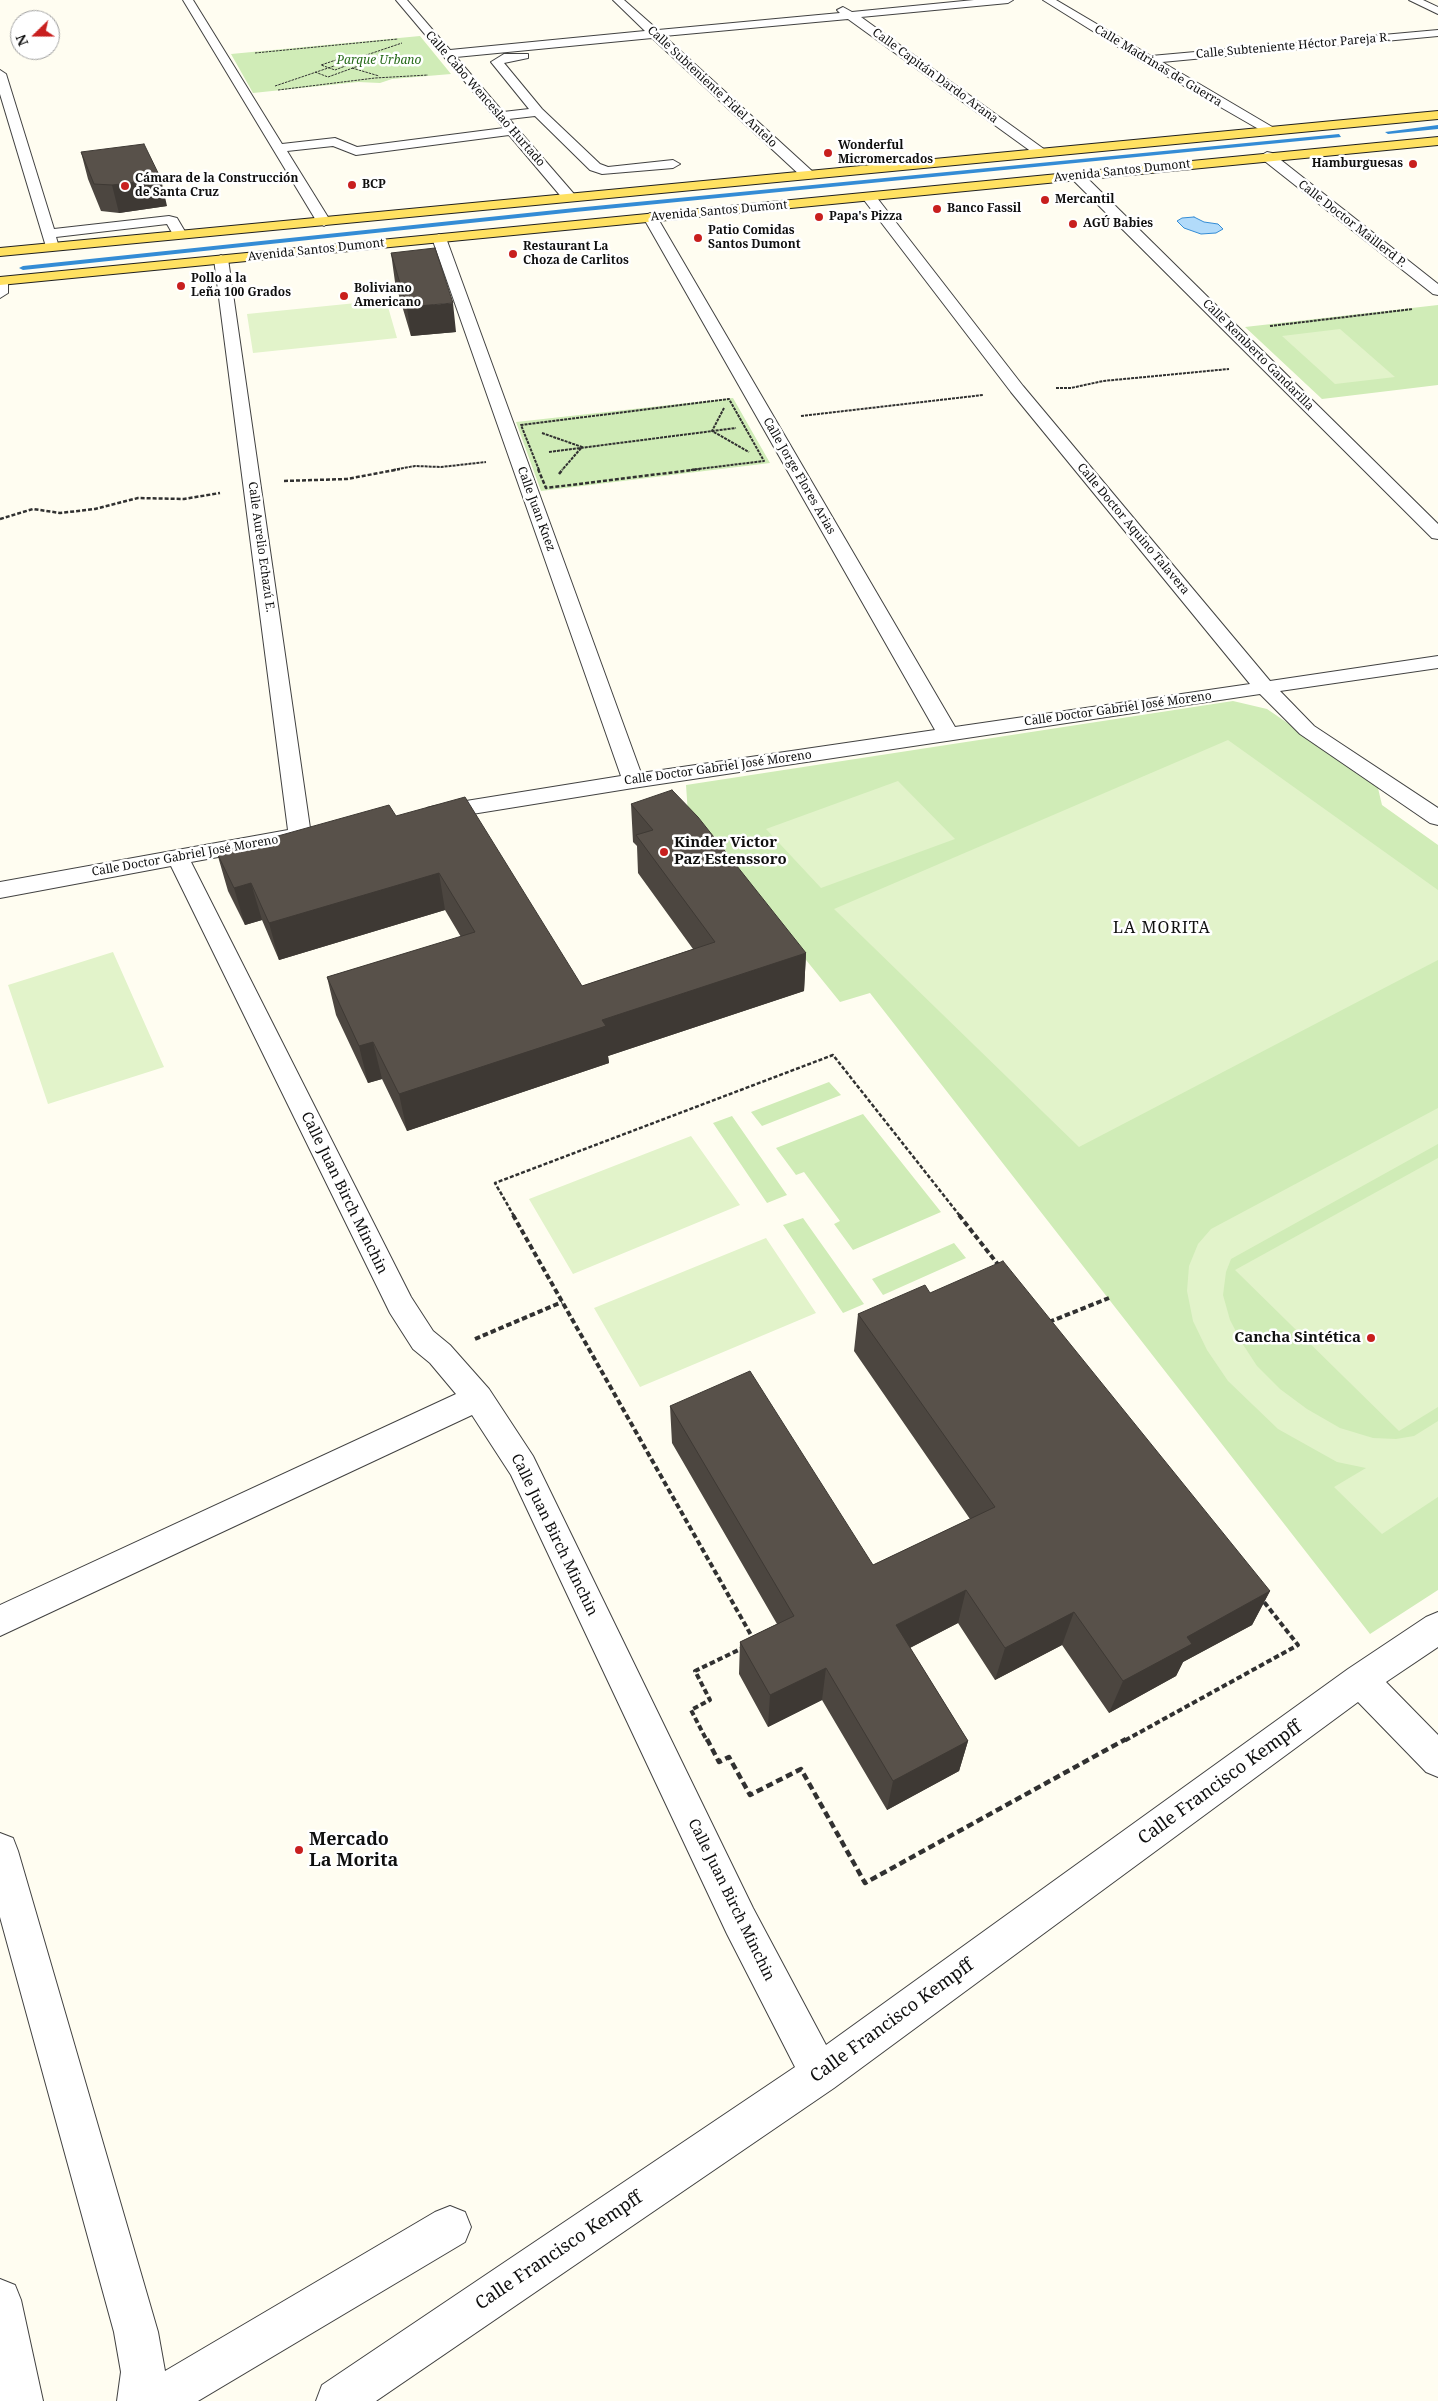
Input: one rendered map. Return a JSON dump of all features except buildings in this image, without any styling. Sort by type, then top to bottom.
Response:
[{"type":"main road","name":"Avenida Santos Dumont","points":[[3,252],[50,240],[180,235],[1434,116]]},
{"type":"main road","points":[[1397,144],[1377,136],[1374,130],[1377,127],[1434,116]]},
{"type":"main road","points":[[1307,152],[1360,140],[1362,136],[1358,132],[1338,125]]},
{"type":"main road","name":"Avenida Santos Dumont","points":[[0,285],[222,259],[869,197],[1307,152],[1438,141]]},
{"type":"street","points":[[188,0],[221,57],[324,222]]},
{"type":"street","name":"Calle Cabo Wenceslao Hurtado","points":[[401,0],[569,197]]},
{"type":"street","name":"Calle Subteniente Fidel Antelo","points":[[618,0],[807,174]]},
{"type":"street","points":[[446,54],[1008,0]]},
{"type":"street","points":[[1049,1],[1073,0]]},
{"type":"street","points":[[1414,0],[1438,11]]},
{"type":"street","name":"Calle Madrinas de Guerra","points":[[1049,1],[1269,131]]},
{"type":"street","name":"Calle Capitán Dardo Arana","points":[[836,5],[1041,152]]},
{"type":"street","name":"Calle Subteniente Héctor Pareja R.","points":[[1148,60],[1438,33]]},
{"type":"street","points":[[531,55],[504,58],[497,62],[538,112],[601,170],[673,164]]},
{"type":"street","points":[[0,74],[50,240]]},
{"type":"street","points":[[500,116],[538,112]]},
{"type":"street","points":[[267,131],[286,129]]},
{"type":"street","points":[[278,148],[335,142],[356,151],[512,131]]},
{"type":"street","name":"Calle Doctor Maillerd P.","points":[[1267,156],[1438,291]]},
{"type":"street","name":"Calle Remberto Gandarilla","points":[[1077,176],[1438,534]]},
{"type":"street","name":"Calle Doctor Aquino Talavera","points":[[869,197],[1017,389],[1264,687],[1308,730],[1438,818]]},
{"type":"street","name":"Calle Jorge Flores Arias","points":[[650,217],[948,734]]},
{"type":"street","name":"Calle Juan Knez","points":[[439,238],[525,455],[633,781]]},
{"type":"street","name":"Calle Aurelio Echazú E.","points":[[222,259],[252,482],[309,834]]},
{"type":"street","name":"Calle Doctor Gabriel José Moreno","points":[[417,816],[633,781],[1438,662]]},
{"type":"street","name":"Calle Doctor Gabriel José Moreno","points":[[0,890],[177,856],[309,834]]},
{"type":"street","name":"Calle Juan Birch Minchin","points":[[177,856],[400,1305],[423,1340],[440,1354],[478,1398],[522,1466],[740,1921],[820,2074]]},
{"type":"street","points":[[0,1621],[478,1398]]},
{"type":"street","name":"Calle Francisco Kempff","points":[[338,2401],[820,2074],[1360,1680],[1438,1628]]},
{"type":"street","points":[[1360,1680],[1438,1760]]},
{"type":"street","points":[[0,1851],[136,2332],[143,2372],[139,2401]]},
{"type":"street","points":[[156,2401],[450,2227]]},
{"type":"street","points":[[0,2300],[21,2401]]},
{"type":"path","points":[[221,57],[431,36]]},
{"type":"path","points":[[258,92],[416,38]]},
{"type":"path","points":[[315,72],[328,77],[375,60],[362,56]]},
{"type":"path","points":[[339,59],[348,61],[353,63],[335,70],[321,65],[339,59]]},
{"type":"path","points":[[344,66],[385,78]]},
{"type":"path","points":[[244,94],[461,71]]},
{"type":"path","points":[[1268,326],[1419,308]]},
{"type":"path","points":[[0,519],[33,509],[60,513],[95,509],[138,498],[184,499],[224,492],[252,482],[267,484],[314,478],[346,479],[415,466],[440,467],[745,427],[816,413],[967,397],[1017,389],[1072,388],[1103,381],[1172,376],[1265,363]]},
{"type":"path","points":[[521,425],[729,399]]},
{"type":"path","points":[[729,399],[764,460]]},
{"type":"path","points":[[712,431],[729,399]]},
{"type":"path","points":[[521,425],[525,455],[546,488]]},
{"type":"path","points":[[521,425],[529,428]]},
{"type":"path","points":[[538,431],[582,447]]},
{"type":"path","points":[[712,431],[749,452]]},
{"type":"path","points":[[558,475],[582,447]]},
{"type":"path","points":[[757,456],[764,460]]},
{"type":"path","points":[[546,488],[764,460]]},
{"type":"path","points":[[546,488],[552,482]]},
{"type":"path","points":[[834,1055],[1045,1324],[1298,1645],[865,1883],[801,1769],[750,1795],[729,1757],[719,1762],[691,1710],[710,1700],[695,1671],[755,1642],[495,1183],[834,1055]]},
{"type":"path","points":[[1045,1324],[1109,1298]]},
{"type":"path","points":[[440,1354],[562,1302]]},
{"type":"green space","name":"Parque Urbano","points":[[420,36],[451,74],[392,79],[380,83],[358,82],[253,93],[231,54]]},
{"type":"green space","points":[[386,300],[397,338],[253,353],[247,314]]},
{"type":"green space","points":[[1438,305],[1438,385],[1322,399],[1245,327]]},
{"type":"green space","points":[[1340,329],[1395,377],[1335,384],[1282,336]]},
{"type":"green space","points":[[733,398],[770,463],[541,491],[516,422]]},
{"type":"green space","points":[[1233,701],[1267,709],[1377,784],[1382,805],[1438,845],[1438,1590],[1370,1634],[870,993],[840,1002],[688,814],[686,785]]},
{"type":"green space","points":[[1228,740],[1438,890],[1438,960],[1079,1147],[834,909]]},
{"type":"green space","points":[[898,781],[955,839],[821,888],[766,829]]},
{"type":"green space","points":[[113,952],[164,1067],[48,1104],[8,985]]},
{"type":"green space","points":[[829,1082],[841,1095],[762,1126],[751,1112]]},
{"type":"green space","points":[[1438,1108],[1438,1144],[1231,1259],[1226,1272],[1223,1295],[1230,1320],[1242,1343],[1257,1366],[1280,1389],[1307,1409],[1340,1428],[1373,1438],[1396,1439],[1414,1436],[1438,1421],[1438,1497],[1382,1534],[1334,1487],[1366,1468],[1337,1462],[1278,1429],[1228,1381],[1207,1350],[1193,1321],[1187,1291],[1189,1266],[1198,1244],[1211,1229]]},
{"type":"green space","points":[[863,1114],[941,1212],[853,1250],[834,1224],[840,1221],[804,1172],[796,1175],[776,1148]]},
{"type":"green space","points":[[732,1116],[787,1195],[767,1203],[713,1123]]},
{"type":"green space","points":[[691,1136],[740,1205],[573,1274],[529,1199]]},
{"type":"green space","name":"Cancha Sintética","points":[[1438,1158],[1438,1407],[1399,1431],[1235,1270]]},
{"type":"green space","points":[[803,1218],[864,1304],[843,1313],[783,1225]]},
{"type":"green space","points":[[766,1238],[816,1313],[640,1387],[594,1308]]},
{"type":"green space","points":[[954,1243],[966,1258],[883,1295],[872,1279]]},
{"type":"water","points":[[1194,217],[1204,222],[1218,224],[1223,229],[1216,233],[1201,234],[1184,228],[1177,221],[1182,218]]},
{"type":"waterway","points":[[1388,132],[1438,127]]},
{"type":"waterway","points":[[23,268],[575,210],[1339,136]]},
{"type":"place","name":"Wonderful Micromercados","points":[[828,153]]},
{"type":"place","name":"Hamburguesas","points":[[1413,164]]},
{"type":"place","name":"BCP","points":[[352,185]]},
{"type":"place","name":"Cámara de la Construcción de Santa Cruz","points":[[125,186]]},
{"type":"place","name":"Mercantil","points":[[1045,200]]},
{"type":"place","name":"Banco Fassil","points":[[937,209]]},
{"type":"place","name":"Papa's Pizza","points":[[819,217]]},
{"type":"place","name":"AGÚ Babies","points":[[1073,224]]},
{"type":"place","name":"Patio Comidas Santos Dumont","points":[[698,238]]},
{"type":"place","name":"Restaurant La Choza de Carlitos","points":[[513,254]]},
{"type":"place","name":"Pollo a la Leña 100 Grados","points":[[181,286]]},
{"type":"place","name":"Boliviano Americano","points":[[344,296]]},
{"type":"place","name":"Kinder Victor Paz Estenssoro","points":[[664,852]]},
{"type":"place","name":"Cancha Sintética","points":[[1371,1338]]},
{"type":"place","name":"Mercado La Morita","points":[[299,1850]]},
{"type":"district","name":"LA MORITA","points":[[1162,928]]}]
